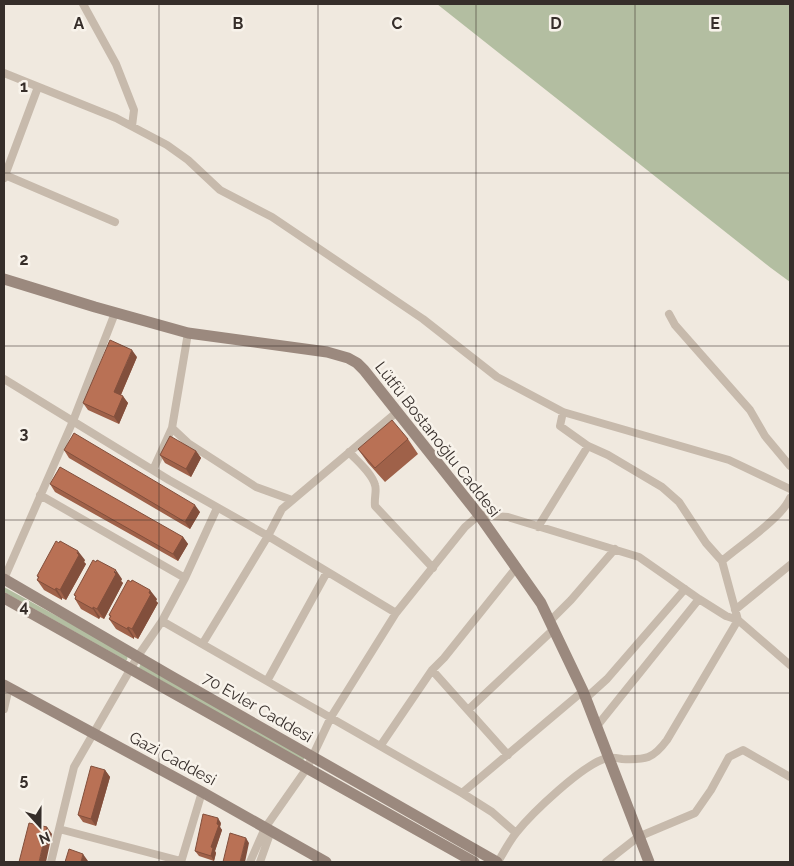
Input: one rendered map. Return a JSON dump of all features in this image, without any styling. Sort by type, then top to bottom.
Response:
[{"type":"street","points":[[83,4],[106,44],[123,82],[134,110],[132,126]]},
{"type":"street","points":[[4,73],[132,126],[167,145],[188,160],[220,190],[272,217],[392,298],[423,319],[497,377],[563,412],[729,460],[790,489]]},
{"type":"street","points":[[38,87],[4,176],[115,222]]},
{"type":"street","name":"Lütfü Bostanoğlu Caddesi","points":[[4,279],[188,333],[317,350],[348,358],[364,370],[479,515],[536,596],[584,694],[607,758],[649,862]]},
{"type":"street","points":[[4,579],[72,421],[115,313]]},
{"type":"street","points":[[669,314],[675,325],[750,410],[765,436],[790,466]]},
{"type":"street","points":[[153,470],[172,428],[188,333]]},
{"type":"street","points":[[4,379],[153,470],[396,613]]},
{"type":"street","points":[[202,643],[282,510],[397,412]]},
{"type":"street","points":[[499,862],[516,833],[568,782],[588,766],[607,758],[643,760],[660,750],[738,620],[722,561],[706,543],[679,502],[662,487],[588,446],[560,426],[563,412]]},
{"type":"street","points":[[172,428],[188,443],[256,486],[292,500]]},
{"type":"street","points":[[538,527],[588,446]]},
{"type":"street","points":[[349,452],[372,477],[375,485],[375,506],[433,568]]},
{"type":"street","points":[[40,495],[185,578]]},
{"type":"street","points":[[722,561],[774,519],[789,502],[790,498]]},
{"type":"street","points":[[51,862],[74,767],[138,656],[162,621],[185,578],[217,508]]},
{"type":"street","points":[[250,862],[307,768],[331,717],[396,613],[465,527],[479,515],[508,517],[639,557],[699,599],[726,616],[738,620],[790,665]]},
{"type":"street","points":[[468,710],[552,626],[571,600],[616,549]]},
{"type":"street","points":[[735,610],[790,565]]},
{"type":"street","points":[[381,745],[432,670],[444,658],[516,568]]},
{"type":"street","points":[[267,681],[327,572]]},
{"type":"street","name":"70 Evler Caddesi","points":[[4,579],[312,757],[499,862]]},
{"type":"street","points":[[462,793],[584,694],[607,679],[685,589]]},
{"type":"street","name":"70 Evler Caddesi","points":[[4,598],[474,862]]},
{"type":"street","points":[[597,726],[699,599]]},
{"type":"street","points":[[162,621],[462,793],[492,812],[516,833]]},
{"type":"street","points":[[432,670],[508,755]]},
{"type":"street","points":[[4,709],[6,686]]},
{"type":"street","name":"Gazi Caddesi","points":[[6,686],[202,792],[326,862]]},
{"type":"street","points":[[606,862],[638,837],[695,813],[712,790],[729,757],[743,750],[790,777]]},
{"type":"street","points":[[59,829],[181,862],[202,792]]},
{"type":"street","points":[[260,862],[268,830]]},
{"type":"green space","points":[[437,4],[790,4],[790,282],[771,268]]},
{"type":"green space","points":[[4,587],[128,655],[127,660],[4,592]]},
{"type":"green space","points":[[141,663],[305,756],[303,761],[139,668]]},
{"type":"building","points":[[110,340],[132,350],[114,392],[123,396],[114,417],[83,403]]},
{"type":"building","points":[[392,420],[408,439],[375,468],[358,449]]},
{"type":"building","points":[[74,433],[195,505],[185,522],[64,450]]},
{"type":"building","points":[[170,436],[196,451],[186,469],[160,455]]},
{"type":"building","points":[[60,467],[183,537],[173,554],[50,484]]},
{"type":"building","points":[[56,541],[59,543],[60,541],[78,551],[79,555],[60,590],[56,588],[55,590],[37,580],[39,577],[37,576]]},
{"type":"building","points":[[93,560],[96,562],[97,560],[116,570],[114,572],[116,574],[97,609],[93,607],[93,609],[75,599],[76,596],[74,595]]},
{"type":"building","points":[[128,580],[131,582],[132,580],[150,590],[149,593],[151,594],[132,629],[128,627],[127,629],[109,619],[111,616],[109,615]]},
{"type":"building","points":[[91,766],[105,770],[91,819],[78,815]]},
{"type":"building","points":[[203,814],[218,818],[217,824],[219,825],[211,847],[213,848],[211,856],[195,851]]},
{"type":"building","points":[[29,823],[47,827],[39,862],[19,862]]},
{"type":"building","points":[[230,833],[246,838],[240,862],[223,862]]},
{"type":"building","points":[[69,849],[83,854],[81,862],[65,862]]}]
